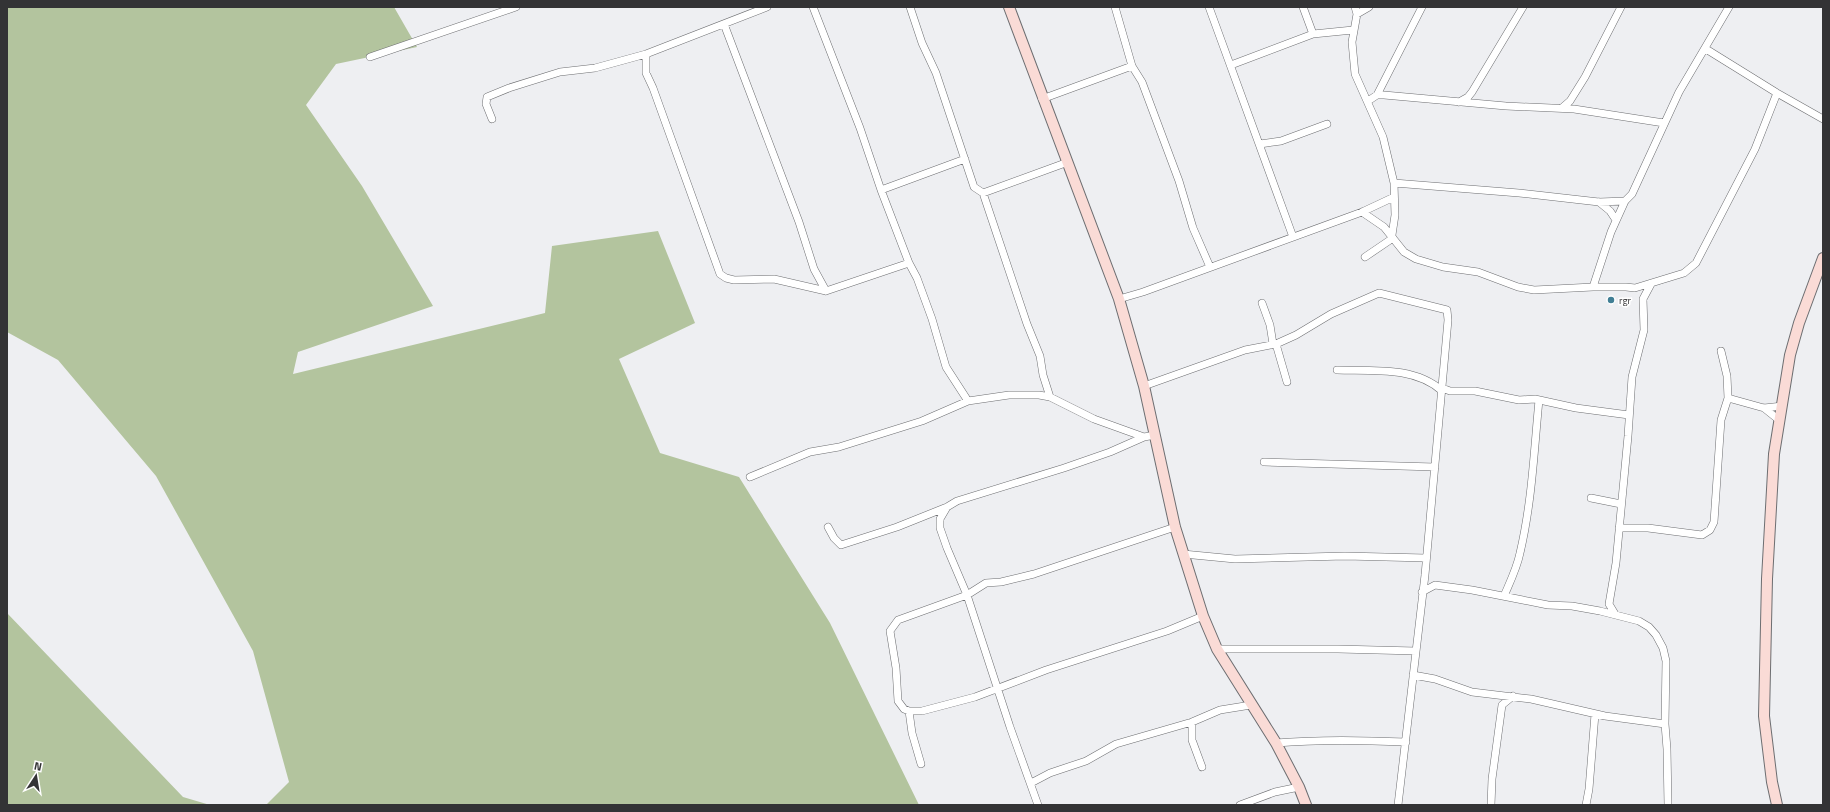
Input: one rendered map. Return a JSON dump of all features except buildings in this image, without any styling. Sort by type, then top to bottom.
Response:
[{"type":"street","points":[[370,57],[516,7]]},
{"type":"street","points":[[492,119],[486,104],[487,97],[509,88],[560,72],[595,68],[646,54],[767,7]]},
{"type":"street","points":[[813,7],[860,128],[881,190],[909,263],[917,278],[932,319],[946,367],[968,401]]},
{"type":"street","points":[[910,7],[922,43],[936,73],[974,187],[983,193],[1027,324],[1040,356],[1042,375],[1050,397]]},
{"type":"street","points":[[1009,7],[1042,99],[1068,162],[1119,299],[1144,386],[1175,527],[1202,616],[1217,649],[1276,743],[1299,787],[1306,805]]},
{"type":"street","points":[[1115,7],[1132,66],[1142,82],[1179,182],[1193,228],[1210,267]]},
{"type":"street","points":[[1209,7],[1293,238]]},
{"type":"street","points":[[1303,7],[1313,34]]},
{"type":"street","points":[[1365,258],[1392,237],[1394,215],[1394,183],[1383,137],[1368,101],[1360,87],[1356,74],[1352,42],[1356,11],[1369,7]]},
{"type":"street","points":[[1368,101],[1377,95],[1422,7]]},
{"type":"street","points":[[1459,102],[1468,97],[1472,92],[1523,7]]},
{"type":"street","points":[[1562,108],[1570,101],[1585,77],[1621,7]]},
{"type":"street","points":[[1593,287],[1603,252],[1625,201],[1632,194],[1664,122],[1692,68],[1706,49],[1729,7]]},
{"type":"street","points":[[724,24],[799,222],[814,269],[826,291]]},
{"type":"street","points":[[1231,65],[1313,34],[1353,30]]},
{"type":"street","points":[[1706,49],[1777,93],[1823,119]]},
{"type":"street","points":[[646,54],[646,73],[653,88],[720,274],[726,278],[734,280],[774,279],[826,291],[909,263]]},
{"type":"street","points":[[1042,99],[1132,66]]},
{"type":"street","points":[[1362,212],[1375,220],[1404,252],[1416,259],[1442,267],[1478,272],[1518,287],[1534,290],[1626,286],[1634,288],[1650,284],[1684,273],[1696,263],[1755,149],[1777,93]]},
{"type":"street","points":[[1377,95],[1574,109],[1664,122]]},
{"type":"street","points":[[1570,101],[1574,109]]},
{"type":"street","points":[[1260,144],[1281,141],[1327,124]]},
{"type":"street","points":[[881,190],[965,159]]},
{"type":"street","points":[[983,193],[1068,162]]},
{"type":"street","points":[[1394,183],[1519,193],[1599,202],[1625,201]]},
{"type":"street","points":[[1119,299],[1144,292],[1293,238],[1362,212],[1394,197]]},
{"type":"street","points":[[1599,202],[1610,211],[1616,220]]},
{"type":"street","points":[[1777,805],[1772,782],[1764,716],[1767,579],[1774,454],[1790,355],[1799,323],[1823,258]]},
{"type":"street","points":[[1615,614],[1609,604],[1616,563],[1632,377],[1644,330],[1643,299],[1650,284]]},
{"type":"street","points":[[1634,288],[1643,299]]},
{"type":"street","points":[[1144,386],[1245,350],[1274,344],[1296,335],[1331,314],[1379,293],[1420,302],[1447,310],[1448,320],[1442,398],[1425,575],[1398,805]]},
{"type":"street","points":[[1262,303],[1287,382]]},
{"type":"street","points":[[1619,528],[1648,528],[1702,535],[1710,530],[1714,522],[1721,420],[1728,398],[1727,376],[1721,351]]},
{"type":"street","points":[[1338,370],[1382,371],[1418,376],[1433,382],[1442,389],[1450,391],[1470,390],[1504,398],[1539,400],[1576,408],[1629,415]]},
{"type":"street","points":[[1442,398],[1450,391]]},
{"type":"street","points":[[750,477],[810,452],[839,447],[922,421],[968,401],[1009,395],[1039,395],[1050,397],[1094,419],[1144,437]]},
{"type":"street","points":[[1728,398],[1764,408],[1782,406]]},
{"type":"street","points":[[1504,596],[1520,554],[1524,534],[1534,471],[1539,400]]},
{"type":"street","points":[[1764,408],[1779,420]]},
{"type":"street","points":[[828,527],[834,538],[841,545],[897,527],[947,507],[957,501],[1070,466],[1110,452],[1144,437],[1155,435]]},
{"type":"street","points":[[1264,462],[1435,467]]},
{"type":"street","points":[[1591,498],[1621,504]]},
{"type":"street","points":[[947,507],[940,519],[940,528],[947,548],[968,595],[1010,727],[1038,805]]},
{"type":"street","points":[[1175,527],[1034,574],[1001,582],[986,583],[968,595],[898,620],[890,631],[896,668],[898,701],[901,707],[909,712],[937,708],[999,689],[1046,670],[1167,631],[1202,616]]},
{"type":"street","points":[[1183,554],[1235,559],[1345,556],[1426,558]]},
{"type":"street","points":[[1425,575],[1435,585],[1548,605],[1572,606],[1600,611],[1639,621],[1649,627],[1656,635],[1663,648],[1666,661],[1665,724],[1668,805]]},
{"type":"street","points":[[1422,592],[1435,585]]},
{"type":"street","points":[[1600,611],[1609,604]]},
{"type":"street","points":[[1217,649],[1338,649],[1416,651]]},
{"type":"street","points":[[1413,676],[1435,680],[1472,692],[1494,696],[1512,696],[1595,714],[1665,724]]},
{"type":"street","points":[[1494,696],[1502,705]]},
{"type":"street","points":[[1491,805],[1492,779],[1502,705],[1512,696]]},
{"type":"street","points":[[1031,783],[1050,773],[1086,761],[1116,744],[1192,722],[1220,710],[1252,705]]},
{"type":"street","points":[[909,712],[912,733],[921,764]]},
{"type":"street","points":[[1586,805],[1589,789],[1595,714]]},
{"type":"street","points":[[1192,722],[1192,740],[1202,767]]},
{"type":"street","points":[[1276,743],[1306,740],[1406,742]]},
{"type":"street","points":[[1240,805],[1275,792],[1299,787]]},
{"type":"green space","points":[[7,7],[394,7],[417,47],[336,64],[306,105],[362,186],[433,306],[298,352],[293,374],[545,313],[552,246],[658,231],[695,323],[619,359],[660,453],[739,477],[830,623],[919,805],[266,805],[289,782],[253,651],[156,476],[58,360],[7,332]]},
{"type":"green space","points":[[7,613],[183,797],[210,805],[7,805]]},
{"type":"place","name":"rgr","points":[[1611,300]]}]
